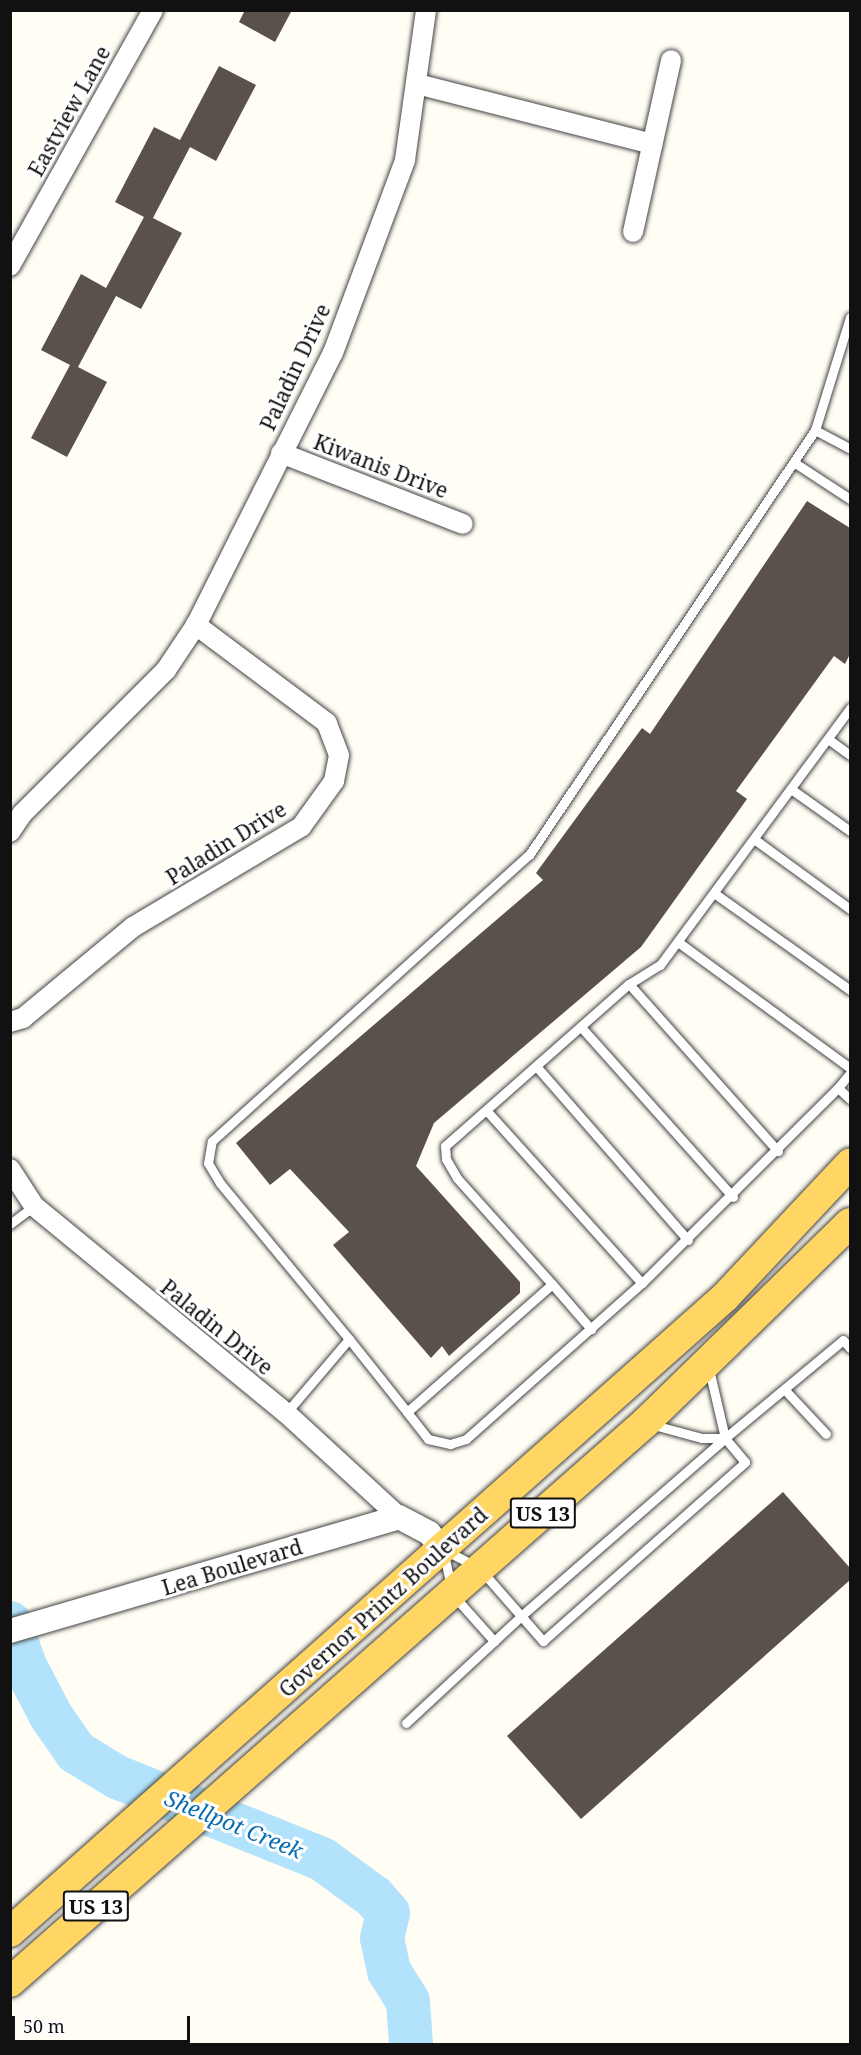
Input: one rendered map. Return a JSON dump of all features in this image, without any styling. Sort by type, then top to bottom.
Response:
[{"type":"main road","name":"Governor Printz Boulevard","points":[[10,1932],[725,1297],[850,1164]]},
{"type":"main road","points":[[707,1361],[710,1336],[850,1193]]},
{"type":"main road","name":"Governor Printz Boulevard","points":[[10,1982],[453,1595],[645,1423],[850,1223]]},
{"type":"street","name":"Eastview Lane","points":[[10,266],[153,10]]},
{"type":"street","name":"Paladin Drive","points":[[10,832],[16,810],[165,670],[196,625],[333,353],[405,160],[426,10]]},
{"type":"street","points":[[633,232],[671,60]]},
{"type":"street","points":[[417,84],[652,144]]},
{"type":"street","name":"Kiwanis Drive","points":[[281,453],[463,524]]},
{"type":"street","name":"Paladin Drive","points":[[10,1022],[23,1018],[133,927],[301,827],[334,781],[339,755],[327,723],[196,625]]},
{"type":"street","name":"Paladin Drive","points":[[10,1169],[34,1206],[286,1413],[399,1516]]},
{"type":"street","points":[[399,1516],[429,1533],[443,1549]]},
{"type":"street","name":"Lea Boulevard","points":[[10,1631],[77,1614],[399,1516]]},
{"type":"lane","points":[[850,317],[815,430],[795,463],[529,855],[212,1141],[208,1163],[220,1183],[428,1439],[450,1444],[466,1439],[642,1283],[733,1197],[850,1073]]},
{"type":"lane","points":[[815,430],[850,449]]},
{"type":"lane","points":[[795,463],[850,499]]},
{"type":"lane","points":[[591,1329],[457,1178],[446,1159],[445,1146],[629,984],[660,965],[850,708]]},
{"type":"lane","points":[[828,739],[850,755]]},
{"type":"lane","points":[[791,789],[850,831]]},
{"type":"lane","points":[[754,839],[850,909]]},
{"type":"lane","points":[[714,892],[850,990]]},
{"type":"lane","points":[[678,942],[850,1068]]},
{"type":"lane","points":[[629,984],[778,1151]]},
{"type":"lane","points":[[581,1027],[733,1197]]},
{"type":"lane","points":[[536,1066],[688,1240]]},
{"type":"lane","points":[[838,1088],[850,1099]]},
{"type":"lane","points":[[486,1110],[642,1283]]},
{"type":"lane","points":[[10,1224],[34,1206]]},
{"type":"lane","points":[[407,1412],[552,1284]]},
{"type":"lane","points":[[286,1413],[349,1339]]},
{"type":"lane","points":[[406,1723],[520,1617],[725,1438],[843,1340],[850,1348]]},
{"type":"lane","points":[[443,1549],[480,1569],[543,1641],[745,1462],[725,1438],[707,1361]]},
{"type":"lane","points":[[785,1390],[826,1434]]},
{"type":"lane","points":[[645,1423],[702,1438],[725,1438]]},
{"type":"lane","points":[[443,1549],[453,1595],[494,1641]]},
{"type":"building","points":[[245,10],[292,10],[275,42],[239,22]]},
{"type":"building","points":[[219,66],[256,85],[216,161],[190,147],[153,218],[182,233],[141,309],[116,296],[78,367],[107,382],[67,457],[31,438],[70,365],[41,350],[81,274],[106,288],[144,217],[115,202],[154,127],[180,140]]},
{"type":"building","points":[[807,501],[850,528],[850,654],[845,664],[834,656],[736,791],[747,799],[641,947],[434,1123],[416,1166],[520,1282],[520,1293],[449,1356],[442,1346],[431,1358],[333,1245],[349,1232],[290,1169],[270,1185],[236,1143],[543,880],[536,873],[642,728],[650,734]]},
{"type":"building","points":[[783,1492],[850,1568],[850,1580],[581,1819],[507,1736]]},
{"type":"waterway","name":"Shellpot Creek","points":[[10,1623],[25,1666],[51,1716],[76,1752],[117,1777],[322,1859],[374,1897],[388,1913],[382,1938],[389,1971],[408,2002],[411,2044]]}]
